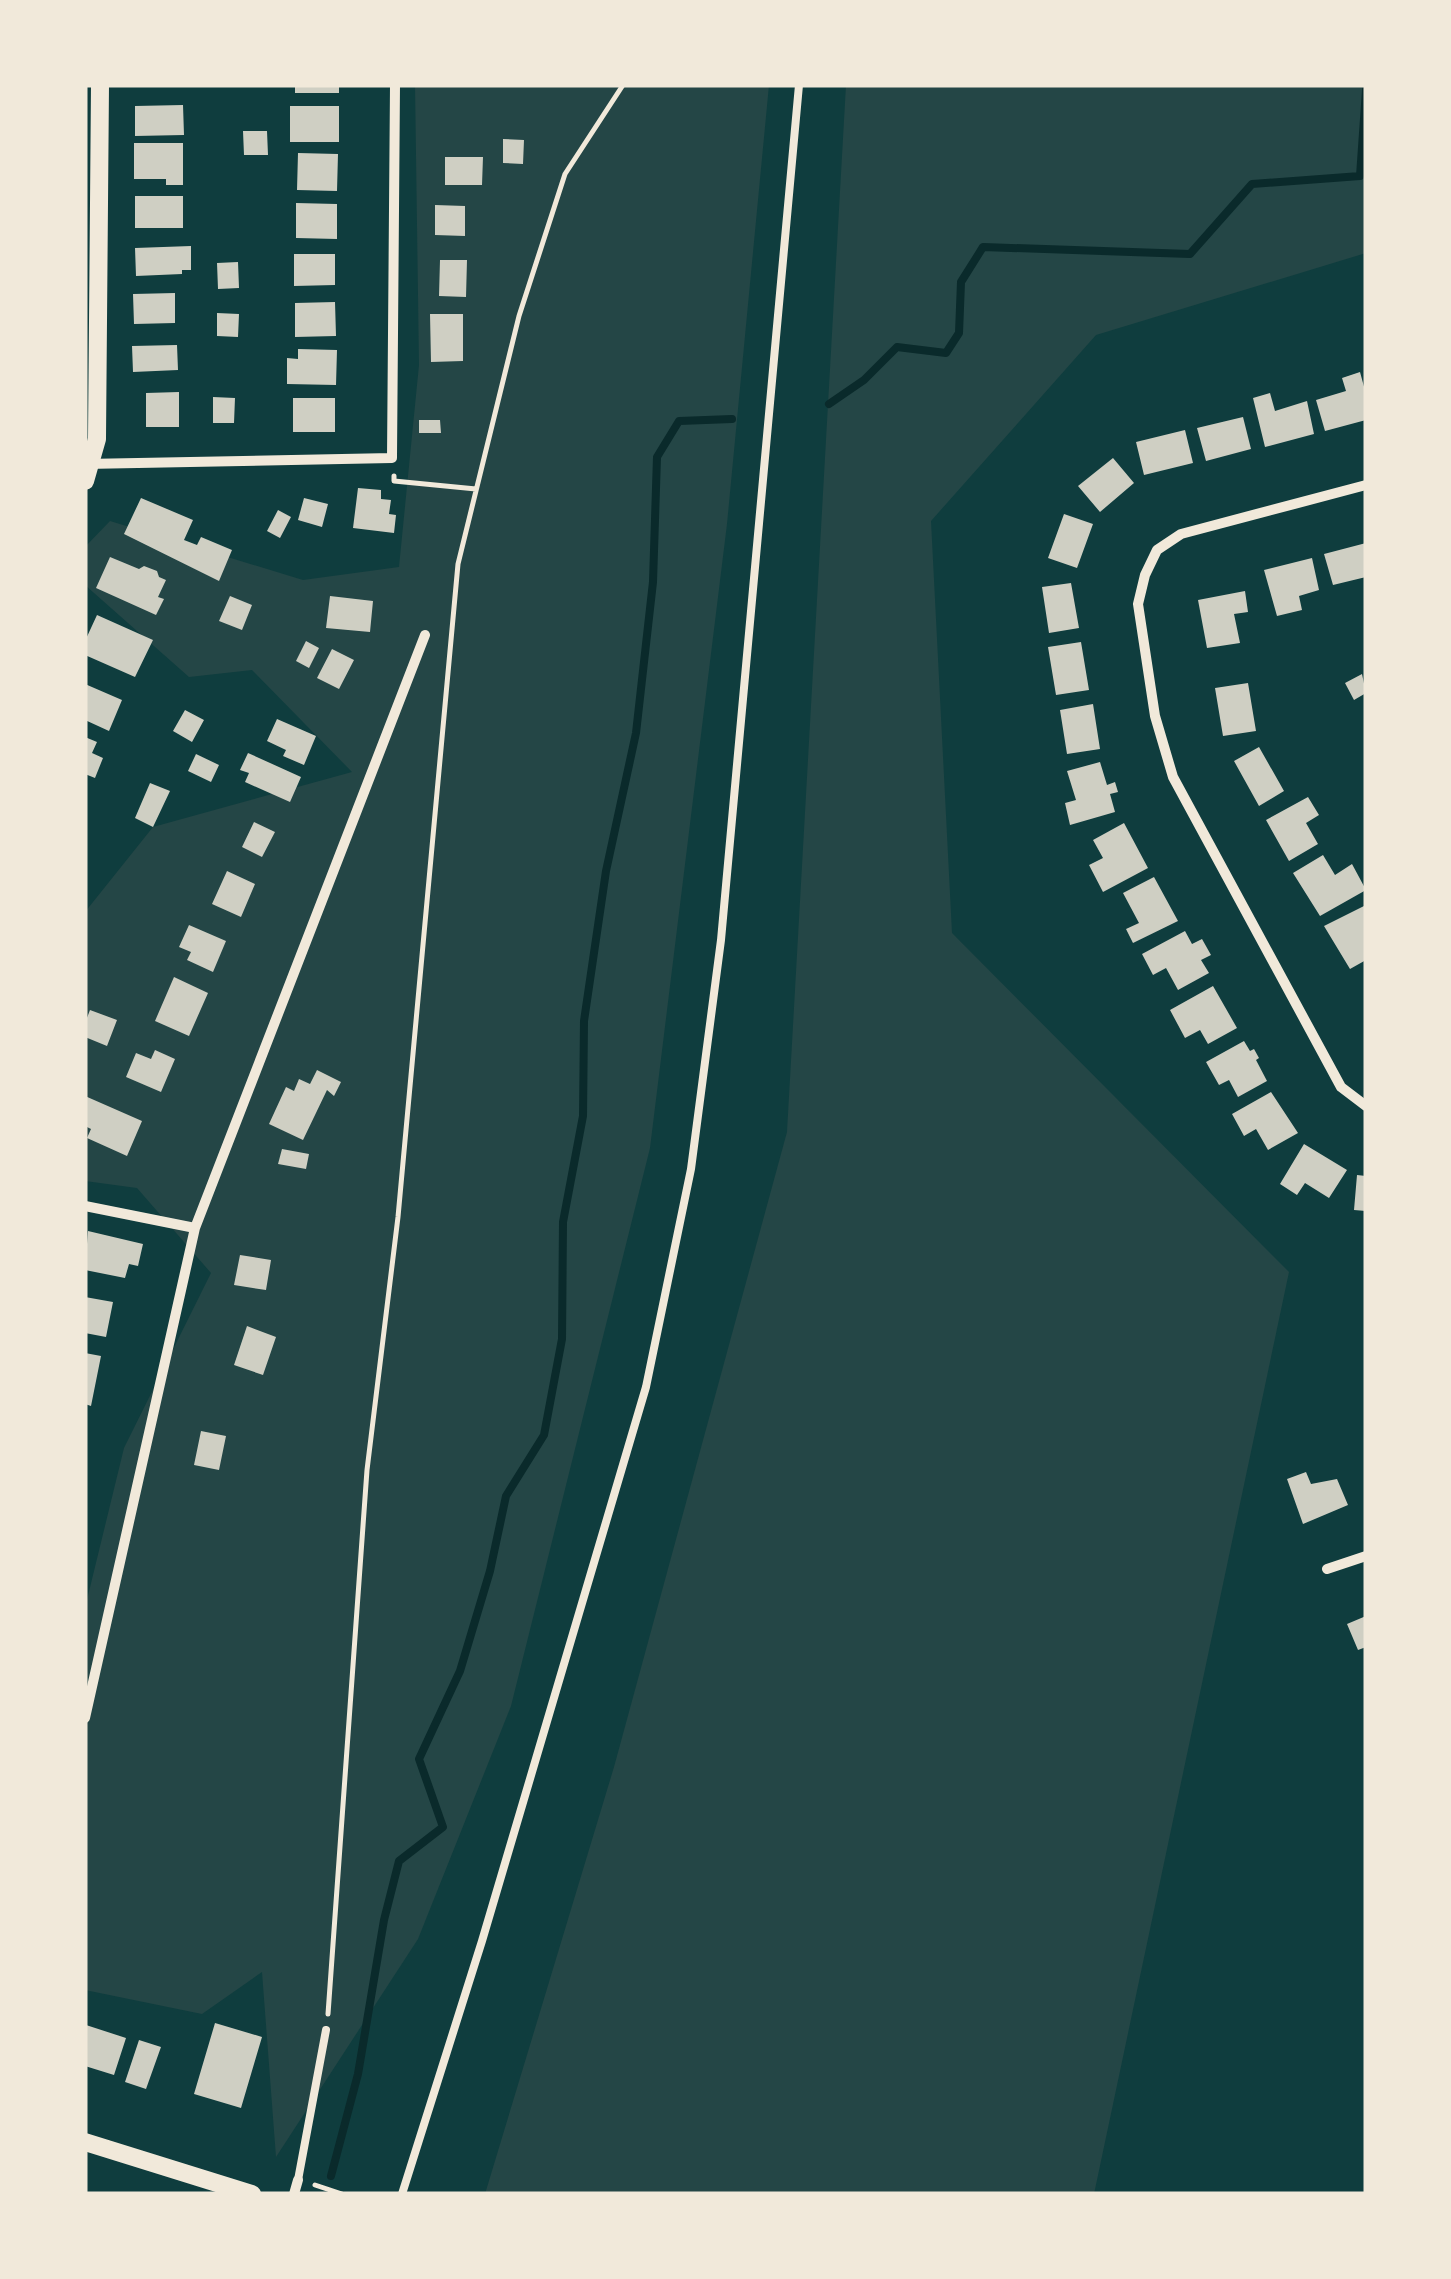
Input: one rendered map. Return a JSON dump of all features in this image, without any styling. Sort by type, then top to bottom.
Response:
[{"type":"street","points":[[100,85],[97,438],[87,470],[392,458],[394,85]]},
{"type":"street","points":[[1366,485],[1181,534],[1156,550],[1138,604],[1155,716],[1173,776],[1341,1088],[1366,1106]]},
{"type":"street","points":[[85,1718],[195,1228],[425,635]]},
{"type":"street","points":[[85,1206],[195,1228]]},
{"type":"street","points":[[1326,1569],[1366,1556]]},
{"type":"street","points":[[85,2142],[252,2194]]},
{"type":"street","points":[[294,2194],[298,2180]]},
{"type":"lane","points":[[402,2194],[482,1941],[646,1388],[691,1168],[721,940],[799,85]]},
{"type":"lane","points":[[298,2180],[326,2030]]},
{"type":"path","points":[[326,2030],[367,1470],[398,1217],[458,564],[519,316],[565,174],[623,85]]},
{"type":"path","points":[[394,481],[476,489]]},
{"type":"path","points":[[298,2180],[342,2194]]},
{"type":"shaded area","points":[[415,85],[769,85],[727,524],[650,1148],[511,1706],[418,1939],[276,2157],[262,1972],[202,2014],[85,1990],[85,1608],[124,1448],[211,1273],[137,1188],[85,1181],[85,912],[153,827],[352,772],[252,670],[189,677],[85,585],[85,547],[110,521],[303,580],[399,567],[419,365]]},
{"type":"shaded area","points":[[846,85],[1366,85],[1366,253],[1096,335],[931,521],[952,933],[1289,1272],[1094,2194],[485,2194],[614,1767],[787,1132]]},
{"type":"building","points":[[295,85],[339,85],[339,93],[295,93]]},
{"type":"building","points":[[183,105],[184,135],[135,136],[135,106]]},
{"type":"building","points":[[290,106],[339,106],[339,142],[290,142]]},
{"type":"building","points":[[243,131],[267,131],[268,155],[244,155]]},
{"type":"building","points":[[503,139],[524,140],[523,164],[503,163]]},
{"type":"building","points":[[134,143],[183,143],[183,185],[166,185],[166,179],[134,179]]},
{"type":"building","points":[[298,153],[338,154],[337,191],[297,190]]},
{"type":"building","points":[[445,157],[483,157],[482,185],[445,185]]},
{"type":"building","points":[[135,196],[183,196],[183,228],[135,228]]},
{"type":"building","points":[[296,203],[337,204],[337,239],[296,238]]},
{"type":"building","points":[[435,205],[465,206],[465,236],[435,235]]},
{"type":"building","points":[[191,246],[191,270],[182,270],[182,274],[136,276],[135,248]]},
{"type":"building","points":[[294,254],[335,254],[335,285],[294,286]]},
{"type":"building","points":[[440,260],[467,260],[466,297],[439,296]]},
{"type":"building","points":[[238,262],[239,288],[218,289],[217,263]]},
{"type":"building","points":[[175,293],[175,323],[134,324],[133,294]]},
{"type":"building","points":[[335,302],[336,336],[295,337],[295,303]]},
{"type":"building","points":[[217,313],[239,314],[238,337],[217,336]]},
{"type":"building","points":[[430,314],[463,314],[463,361],[431,362]]},
{"type":"building","points":[[177,345],[178,370],[133,372],[132,346]]},
{"type":"building","points":[[298,349],[337,350],[336,385],[287,384],[287,358],[298,359]]},
{"type":"building","points":[[1360,372],[1366,394],[1366,420],[1325,431],[1316,400],[1346,391],[1342,378]]},
{"type":"building","points":[[179,392],[179,427],[146,427],[146,393]]},
{"type":"building","points":[[1270,393],[1275,411],[1307,401],[1314,434],[1265,447],[1253,398]]},
{"type":"building","points":[[213,397],[235,398],[234,423],[213,423]]},
{"type":"building","points":[[293,398],[335,398],[335,432],[293,432]]},
{"type":"building","points":[[1243,417],[1251,449],[1206,461],[1197,428]]},
{"type":"building","points":[[419,420],[440,420],[441,433],[419,433]]},
{"type":"building","points":[[1185,430],[1193,463],[1144,475],[1136,442]]},
{"type":"building","points":[[1113,458],[1134,483],[1100,512],[1078,486]]},
{"type":"building","points":[[358,488],[381,490],[381,499],[391,500],[389,514],[396,515],[394,533],[353,528]]},
{"type":"building","points":[[141,498],[193,520],[184,540],[197,545],[201,537],[232,550],[219,581],[124,534]]},
{"type":"building","points":[[304,498],[328,504],[322,527],[298,520]]},
{"type":"building","points":[[278,510],[291,517],[280,538],[267,531]]},
{"type":"building","points":[[1064,514],[1093,524],[1077,568],[1048,558]]},
{"type":"building","points":[[1366,543],[1366,577],[1333,585],[1324,554]]},
{"type":"building","points":[[110,557],[139,569],[144,566],[157,571],[166,580],[158,597],[164,599],[156,615],[96,588]]},
{"type":"building","points":[[1312,558],[1319,590],[1299,596],[1302,610],[1277,616],[1264,570]]},
{"type":"building","points":[[1071,583],[1079,628],[1049,633],[1042,587]]},
{"type":"building","points":[[1245,591],[1248,612],[1234,614],[1240,643],[1207,648],[1198,600]]},
{"type":"building","points":[[230,596],[252,605],[242,630],[219,621]]},
{"type":"building","points":[[330,596],[373,601],[370,632],[326,628]]},
{"type":"building","points":[[97,615],[153,640],[135,677],[85,655],[85,641]]},
{"type":"building","points":[[306,641],[319,648],[309,668],[296,661]]},
{"type":"building","points":[[1081,642],[1089,690],[1056,695],[1048,647]]},
{"type":"building","points":[[332,649],[354,660],[339,689],[317,678]]},
{"type":"building","points":[[1362,674],[1366,693],[1354,700],[1345,683]]},
{"type":"building","points":[[1248,683],[1256,731],[1223,736],[1215,688]]},
{"type":"building","points":[[85,684],[122,700],[109,731],[85,720]]},
{"type":"building","points":[[1093,704],[1100,749],[1067,754],[1060,710]]},
{"type":"building","points":[[185,710],[204,720],[192,742],[173,731]]},
{"type":"building","points":[[277,719],[316,736],[304,765],[283,756],[286,750],[267,741]]},
{"type":"building","points":[[85,737],[97,742],[92,753],[103,758],[95,778],[85,774]]},
{"type":"building","points":[[1259,747],[1284,791],[1259,806],[1234,761]]},
{"type":"building","points":[[248,753],[301,777],[290,802],[245,782],[249,773],[240,770]]},
{"type":"building","points":[[196,754],[219,765],[211,782],[188,771]]},
{"type":"building","points":[[1100,762],[1107,785],[1115,782],[1118,792],[1110,794],[1115,812],[1070,825],[1065,803],[1076,800],[1067,771]]},
{"type":"building","points":[[150,783],[170,791],[153,827],[135,818]]},
{"type":"building","points":[[1308,797],[1319,815],[1306,823],[1318,844],[1289,861],[1266,820]]},
{"type":"building","points":[[254,822],[275,832],[262,857],[242,847]]},
{"type":"building","points":[[1124,823],[1148,868],[1103,892],[1089,865],[1103,858],[1093,840]]},
{"type":"building","points":[[1323,855],[1335,875],[1352,864],[1366,890],[1320,916],[1293,873]]},
{"type":"building","points":[[227,871],[255,884],[241,917],[212,904]]},
{"type":"building","points":[[1154,877],[1178,921],[1133,943],[1126,929],[1139,923],[1123,893]]},
{"type":"building","points":[[1366,905],[1366,960],[1350,969],[1324,926]]},
{"type":"building","points":[[189,925],[226,941],[213,972],[187,960],[191,952],[179,947]]},
{"type":"building","points":[[1185,931],[1192,944],[1202,939],[1211,955],[1201,960],[1209,973],[1178,990],[1166,968],[1153,975],[1142,954]]},
{"type":"building","points":[[174,977],[208,993],[189,1036],[155,1021]]},
{"type":"building","points":[[1213,986],[1237,1028],[1208,1044],[1200,1030],[1185,1038],[1170,1010]]},
{"type":"building","points":[[90,1010],[117,1020],[107,1046],[85,1037]]},
{"type":"building","points":[[1244,1041],[1250,1051],[1254,1049],[1267,1081],[1238,1097],[1229,1080],[1219,1085],[1206,1062]]},
{"type":"building","points":[[155,1050],[175,1059],[161,1092],[126,1077],[136,1053],[151,1059]]},
{"type":"building","points":[[317,1070],[341,1082],[334,1096],[327,1090],[303,1140],[269,1124],[286,1087],[294,1091],[299,1079],[310,1084]]},
{"type":"building","points":[[1271,1092],[1298,1133],[1268,1150],[1256,1129],[1244,1136],[1232,1114]]},
{"type":"building","points":[[85,1096],[142,1121],[127,1156],[87,1138],[91,1129],[85,1126]]},
{"type":"building","points":[[1304,1144],[1347,1170],[1329,1198],[1305,1183],[1297,1195],[1280,1184]]},
{"type":"building","points":[[282,1149],[309,1154],[306,1169],[278,1164]]},
{"type":"building","points":[[1357,1175],[1366,1176],[1366,1211],[1354,1210]]},
{"type":"building","points":[[88,1231],[143,1244],[138,1266],[129,1264],[125,1278],[85,1270]]},
{"type":"building","points":[[240,1255],[271,1260],[266,1290],[234,1285]]},
{"type":"building","points":[[85,1297],[113,1302],[106,1337],[85,1333]]},
{"type":"building","points":[[247,1326],[276,1337],[263,1375],[234,1365]]},
{"type":"building","points":[[85,1353],[101,1356],[91,1406],[85,1404]]},
{"type":"building","points":[[201,1431],[226,1436],[219,1470],[194,1465]]},
{"type":"building","points":[[1306,1472],[1311,1484],[1337,1479],[1348,1505],[1303,1524],[1287,1479]]},
{"type":"building","points":[[1366,1616],[1366,1647],[1358,1650],[1347,1624]]},
{"type":"building","points":[[215,2023],[262,2037],[241,2108],[194,2094]]},
{"type":"building","points":[[86,2025],[126,2038],[114,2075],[85,2066]]},
{"type":"building","points":[[139,2040],[161,2047],[146,2089],[125,2082]]},
{"type":"waterway","points":[[829,404],[864,380],[897,347],[946,353],[959,333],[961,282],[983,247],[1190,254],[1252,184],[1360,176],[1366,90]]},
{"type":"waterway","points":[[331,2176],[358,2074],[384,1920],[399,1861],[443,1827],[419,1759],[460,1671],[490,1571],[506,1496],[544,1435],[562,1339],[563,1222],[583,1116],[584,1021],[606,871],[636,733],[653,582],[657,457],[679,421],[732,419]]}]
